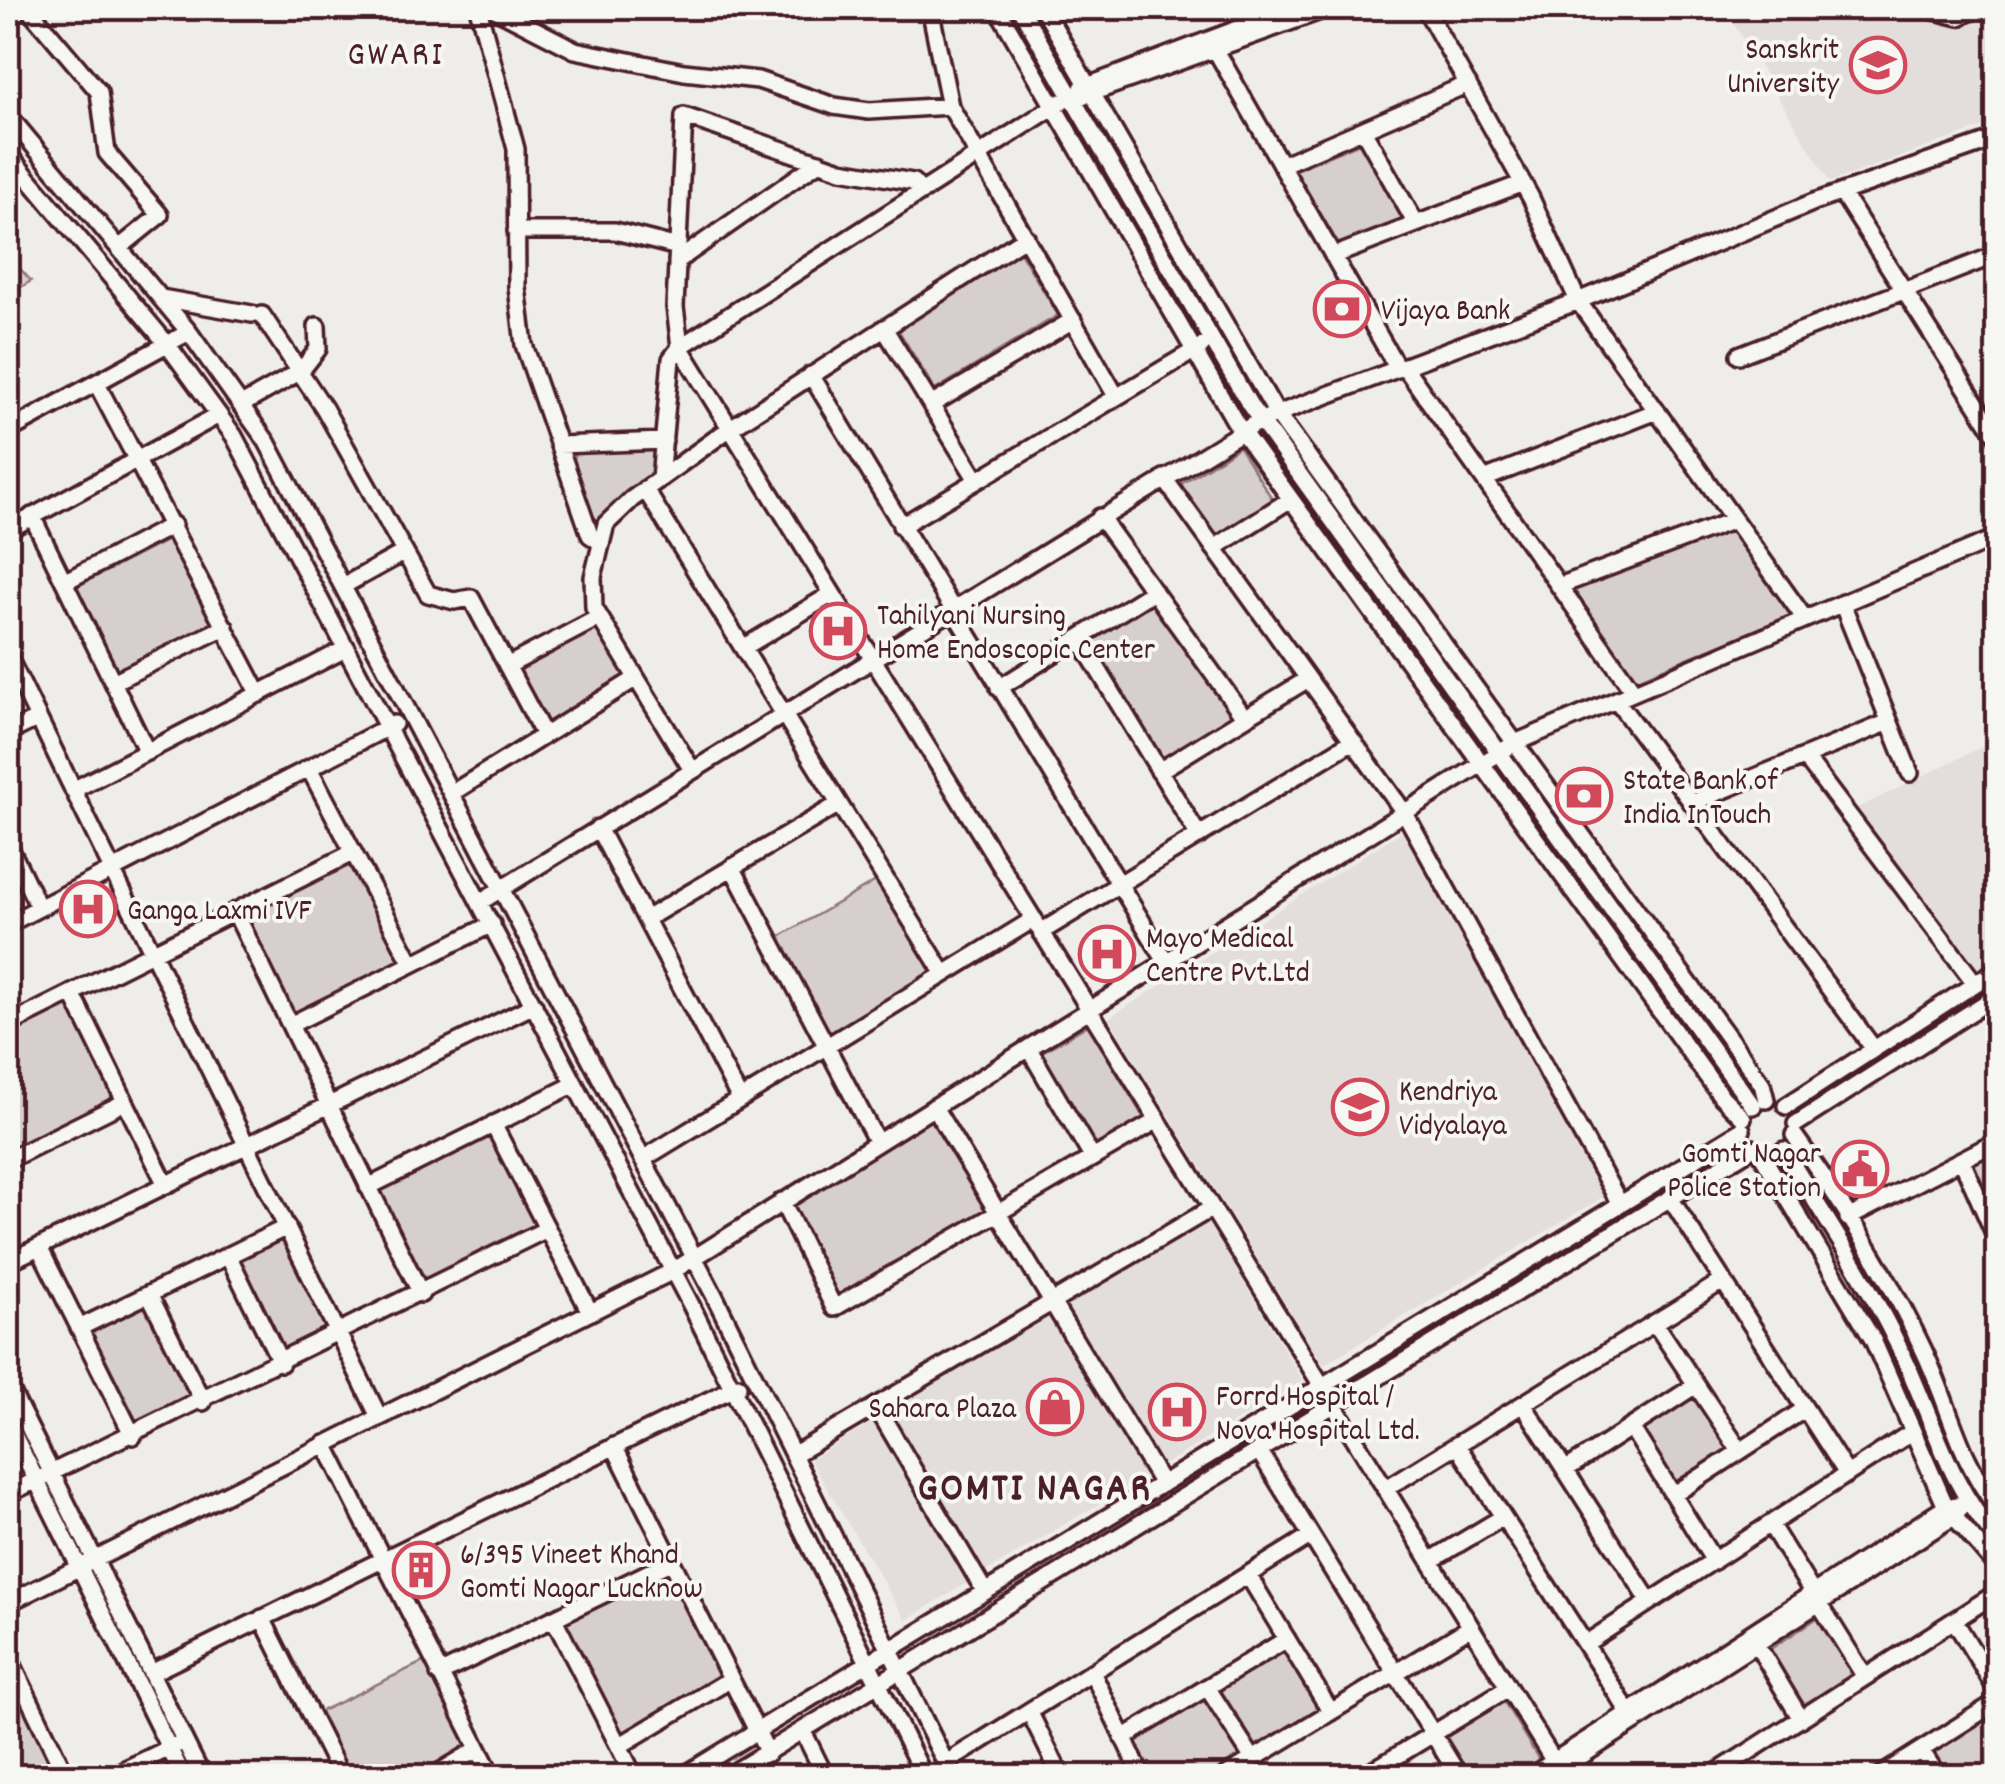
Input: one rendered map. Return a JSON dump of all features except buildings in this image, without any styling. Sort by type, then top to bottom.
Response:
[{"type":"street","points":[[28,8],[99,92],[108,154],[160,215],[120,248]]},
{"type":"street","points":[[478,8],[516,149],[516,232],[524,345],[590,535],[600,542]]},
{"type":"street","points":[[493,8],[574,50],[758,80],[834,106],[870,111],[950,106]]},
{"type":"street","points":[[930,8],[950,106],[1116,396]]},
{"type":"street","points":[[997,8],[1242,431],[1722,1097],[1751,1114]]},
{"type":"street","points":[[1020,8],[1261,420],[1751,1114],[1756,1150],[1873,1340],[1950,1512],[1998,1568]]},
{"type":"street","points":[[1043,8],[1277,414],[1762,1084],[1751,1114]]},
{"type":"street","points":[[660,479],[672,360],[680,348],[1054,105],[1293,8]]},
{"type":"street","points":[[1090,89],[1215,50],[1327,8]]},
{"type":"street","points":[[1425,8],[1523,183],[1578,301],[1805,619]]},
{"type":"street","points":[[1923,8],[1959,17],[1980,8]]},
{"type":"street","points":[[1215,50],[1401,367],[1634,692]]},
{"type":"street","points":[[1281,166],[1468,84]]},
{"type":"street","points":[[8,115],[189,332],[243,404],[644,1158],[949,1770],[1029,1711],[1310,1536]]},
{"type":"street","points":[[921,190],[914,182],[819,162],[684,116],[675,307],[680,348],[1557,1771]]},
{"type":"street","points":[[1363,130],[1416,224]]},
{"type":"street","points":[[480,902],[871,657],[1261,420],[1578,301],[1842,192],[1998,138]]},
{"type":"street","points":[[8,154],[167,344],[220,415],[348,648],[673,1270],[924,1776]]},
{"type":"street","points":[[678,254],[819,162]]},
{"type":"street","points":[[1334,256],[1523,183]]},
{"type":"street","points":[[1842,192],[1998,438]]},
{"type":"street","points":[[516,232],[615,231],[678,254]]},
{"type":"street","points":[[692,770],[598,618],[593,577],[606,524],[645,489],[729,428],[1026,236]]},
{"type":"street","points":[[1739,355],[1998,254]]},
{"type":"street","points":[[161,298],[257,314],[301,371],[428,594],[454,601],[472,598],[544,735]]},
{"type":"street","points":[[931,405],[1073,320]]},
{"type":"street","points":[[243,404],[301,371],[318,349],[317,326]]},
{"type":"street","points":[[884,328],[977,480]]},
{"type":"street","points":[[8,431],[189,332]]},
{"type":"street","points":[[900,526],[1212,340]]},
{"type":"street","points":[[811,376],[1167,963]]},
{"type":"street","points":[[97,384],[259,694]]},
{"type":"street","points":[[1484,479],[1657,411]]},
{"type":"street","points":[[8,530],[220,415]]},
{"type":"street","points":[[559,445],[664,441]]},
{"type":"street","points":[[1164,478],[1406,815],[1620,1204]]},
{"type":"street","points":[[645,489],[944,974]]},
{"type":"street","points":[[1214,548],[1291,499]]},
{"type":"street","points":[[32,516],[147,752]]},
{"type":"street","points":[[1100,517],[1245,718]]},
{"type":"street","points":[[1559,586],[1734,520]]},
{"type":"street","points":[[64,582],[173,526]]},
{"type":"street","points":[[8,1603],[673,1270],[1406,815],[1515,743],[1998,537]]},
{"type":"street","points":[[342,586],[403,553]]},
{"type":"street","points":[[999,688],[1154,591]]},
{"type":"street","points":[[743,648],[832,594]]},
{"type":"street","points":[[1842,603],[1910,773]]},
{"type":"street","points":[[507,666],[598,618]]},
{"type":"street","points":[[113,682],[224,627]]},
{"type":"street","points":[[1078,638],[1199,836]]},
{"type":"street","points":[[73,790],[348,648]]},
{"type":"street","points":[[8,656],[378,1417]]},
{"type":"street","points":[[452,792],[635,678]]},
{"type":"street","points":[[1160,772],[1308,679]]},
{"type":"street","points":[[1616,700],[1874,1049]]},
{"type":"street","points":[[8,924],[411,715]]},
{"type":"street","points":[[8,733],[38,718]]},
{"type":"street","points":[[1692,803],[1889,722]]},
{"type":"street","points":[[644,1158],[944,974],[1119,884],[1353,741]]},
{"type":"street","points":[[1805,756],[1976,984]]},
{"type":"street","points":[[310,768],[412,964]]},
{"type":"street","points":[[646,918],[839,804]]},
{"type":"street","points":[[598,828],[740,1099]]},
{"type":"street","points":[[8,844],[39,908]]},
{"type":"street","points":[[8,1026],[352,853]]},
{"type":"street","points":[[732,867],[877,1142]]},
{"type":"street","points":[[235,912],[420,1294]]},
{"type":"street","points":[[290,1026],[492,924]]},
{"type":"street","points":[[683,1776],[1620,1204],[1751,1114],[1786,1106],[1998,969]]},
{"type":"street","points":[[72,994],[166,1185]]},
{"type":"street","points":[[1784,1150],[1795,1130],[1998,995]]},
{"type":"street","points":[[8,1262],[534,1004]]},
{"type":"street","points":[[1028,1049],[1092,1157]]},
{"type":"street","points":[[368,1186],[575,1084]]},
{"type":"street","points":[[8,1160],[125,1102]]},
{"type":"street","points":[[1786,1106],[1795,1130],[1924,1352],[1958,1444],[1990,1499]]},
{"type":"street","points":[[934,1107],[1162,1484]]},
{"type":"street","points":[[782,1201],[834,1308],[1158,1120]]},
{"type":"street","points":[[493,1124],[590,1312]]},
{"type":"street","points":[[1848,1218],[1998,1141]]},
{"type":"street","points":[[728,1776],[1670,1198],[1756,1150],[1784,1150]]},
{"type":"street","points":[[1784,1150],[1897,1342],[1970,1508],[1998,1540]]},
{"type":"street","points":[[1962,1160],[1998,1242]]},
{"type":"street","points":[[1670,1198],[1847,1474]]},
{"type":"street","points":[[793,1455],[1212,1208]]},
{"type":"street","points":[[79,1328],[287,1227]]},
{"type":"street","points":[[8,1494],[203,1402],[547,1229]]},
{"type":"street","points":[[39,1247],[133,1436]]},
{"type":"street","points":[[228,1255],[281,1363]]},
{"type":"street","points":[[1386,1489],[1721,1282]]},
{"type":"street","points":[[149,1294],[203,1402]]},
{"type":"street","points":[[1656,1322],[1740,1451]]},
{"type":"street","points":[[150,1673],[755,1378]]},
{"type":"street","points":[[8,1385],[44,1478],[177,1745],[202,1776]]},
{"type":"street","points":[[1565,1470],[1696,1385]]},
{"type":"street","points":[[1523,1404],[1650,1602]]},
{"type":"street","points":[[876,1406],[985,1592]]},
{"type":"street","points":[[1673,1495],[1805,1409]]},
{"type":"street","points":[[8,1423],[44,1478]]},
{"type":"street","points":[[1631,1427],[1714,1560]]},
{"type":"street","points":[[1585,1644],[1912,1432]]},
{"type":"street","points":[[325,1444],[492,1776]]},
{"type":"street","points":[[1456,1445],[1630,1714]]},
{"type":"street","points":[[614,1446],[768,1752]]},
{"type":"street","points":[[1258,1452],[1458,1776]]},
{"type":"street","points":[[1557,1771],[1630,1714],[1950,1512],[1990,1499],[1998,1478]]},
{"type":"street","points":[[1430,1561],[1503,1517]]},
{"type":"street","points":[[1770,1524],[1865,1677]]},
{"type":"street","points":[[439,1674],[672,1560]]},
{"type":"street","points":[[87,1563],[150,1673],[177,1745],[183,1776]]},
{"type":"street","points":[[1248,1575],[1332,1712]]},
{"type":"street","points":[[1712,1776],[1998,1592]]},
{"type":"street","points":[[1531,1776],[1557,1771],[1757,1645],[1819,1598]]},
{"type":"street","points":[[262,1618],[341,1776]]},
{"type":"street","points":[[554,1618],[634,1776]]},
{"type":"street","points":[[1954,1620],[1998,1692]]},
{"type":"street","points":[[1225,1776],[1470,1627]]},
{"type":"street","points":[[1124,1738],[1287,1639]]},
{"type":"street","points":[[1757,1645],[1801,1719]]},
{"type":"street","points":[[9,1663],[66,1776]]},
{"type":"street","points":[[1092,1672],[1142,1776]]},
{"type":"street","points":[[619,1746],[731,1679]]},
{"type":"street","points":[[1207,1687],[1254,1759]]},
{"type":"street","points":[[1364,1776],[1508,1688]]},
{"type":"street","points":[[1880,1776],[1998,1701]]},
{"type":"street","points":[[1029,1711],[1062,1776]]},
{"type":"street","points":[[803,1732],[825,1776]]},
{"type":"street","points":[[111,1776],[177,1745]]},
{"type":"street","points":[[433,1776],[478,1749]]},
{"type":"street","points":[[1921,1750],[1938,1776]]},
{"type":"shaded area","name":"Sanskrit University","points":[[1724,8],[1997,8],[1997,122],[1830,182]]},
{"type":"shaded area","points":[[1362,142],[1406,219],[1339,245],[1295,170]]},
{"type":"shaded area","points":[[1020,252],[1058,315],[935,390],[897,328]]},
{"type":"shaded area","points":[[8,255],[31,281],[8,295]]},
{"type":"shaded area","points":[[658,447],[654,473],[595,525],[568,450]]},
{"type":"shaded area","points":[[1239,447],[1273,500],[1216,537],[1181,484]]},
{"type":"shaded area","points":[[1729,530],[1791,615],[1635,680],[1572,589]]},
{"type":"shaded area","points":[[170,539],[212,622],[118,670],[76,587]]},
{"type":"shaded area","points":[[1153,602],[1236,718],[1164,764],[1088,642]]},
{"type":"shaded area","points":[[595,626],[626,677],[544,726],[515,668]]},
{"type":"shaded area","points":[[1997,739],[1997,957],[1976,970],[1856,809]]},
{"type":"shaded area","name":"Kendriya Vidyalaya","points":[[1402,831],[1605,1196],[1323,1365],[1109,1018]]},
{"type":"shaded area","points":[[349,866],[401,960],[293,1013],[247,916]]},
{"type":"shaded area","points":[[876,881],[935,974],[830,1036],[779,937]]},
{"type":"shaded area","points":[[69,1005],[113,1099],[8,1149],[8,1034]]},
{"type":"shaded area","points":[[1088,1025],[1145,1120],[1091,1152],[1034,1057]]},
{"type":"shaded area","points":[[934,1118],[989,1210],[838,1298],[792,1206]]},
{"type":"shaded area","points":[[491,1135],[537,1227],[427,1283],[381,1191]]},
{"type":"shaded area","points":[[1997,1152],[1997,1217],[1974,1164]]},
{"type":"shaded area","points":[[1207,1220],[1303,1381],[906,1620],[810,1460]]},
{"type":"shaded area","points":[[284,1235],[331,1332],[284,1354],[238,1258]]},
{"type":"shaded area","points":[[147,1305],[193,1400],[138,1428],[91,1332]]},
{"type":"shaded area","points":[[1694,1394],[1730,1450],[1675,1485],[1640,1429]]},
{"type":"shaded area","points":[[669,1568],[722,1677],[620,1736],[563,1622]]},
{"type":"shaded area","points":[[1819,1617],[1856,1675],[1806,1707],[1769,1650]]},
{"type":"shaded area","points":[[1285,1646],[1322,1708],[1254,1749],[1217,1687]]},
{"type":"shaded area","points":[[425,1661],[467,1745],[418,1776],[350,1776],[319,1712]]},
{"type":"shaded area","points":[[10,1675],[60,1776],[8,1776]]},
{"type":"shaded area","points":[[1205,1695],[1245,1757],[1212,1776],[1150,1776],[1133,1739]]},
{"type":"shaded area","points":[[1503,1700],[1541,1763],[1519,1776],[1469,1776],[1444,1736]]},
{"type":"shaded area","points":[[1997,1709],[1997,1776],[1948,1776],[1932,1750]]},
{"type":"place","name":"Sanskrit University","points":[[1878,65]]},
{"type":"place","name":"Vijaya Bank","points":[[1342,309]]},
{"type":"place","name":"Tahilyani Nursing Home Endoscopic Center","points":[[838,631]]},
{"type":"place","name":"State Bank of India InTouch","points":[[1584,796]]},
{"type":"place","name":"Ganga Laxmi IVF","points":[[88,909]]},
{"type":"place","name":"Mayo Medical Centre Pvt.Ltd","points":[[1107,954]]},
{"type":"place","name":"Kendriya Vidyalaya","points":[[1360,1107]]},
{"type":"place","name":"Gomti Nagar Police Station","points":[[1860,1169]]},
{"type":"place","name":"Sahara Plaza","points":[[1055,1407]]},
{"type":"place","name":"Forrd Hospital / Nova Hospital Ltd.","points":[[1177,1412]]},
{"type":"place","name":"6/395 Vineet Khand Gomti Nagar Lucknow","points":[[421,1570]]},
{"type":"district","name":"GWARI","points":[[396,52]]},
{"type":"district","name":"GOMTI NAGAR","points":[[1035,1485]]}]
